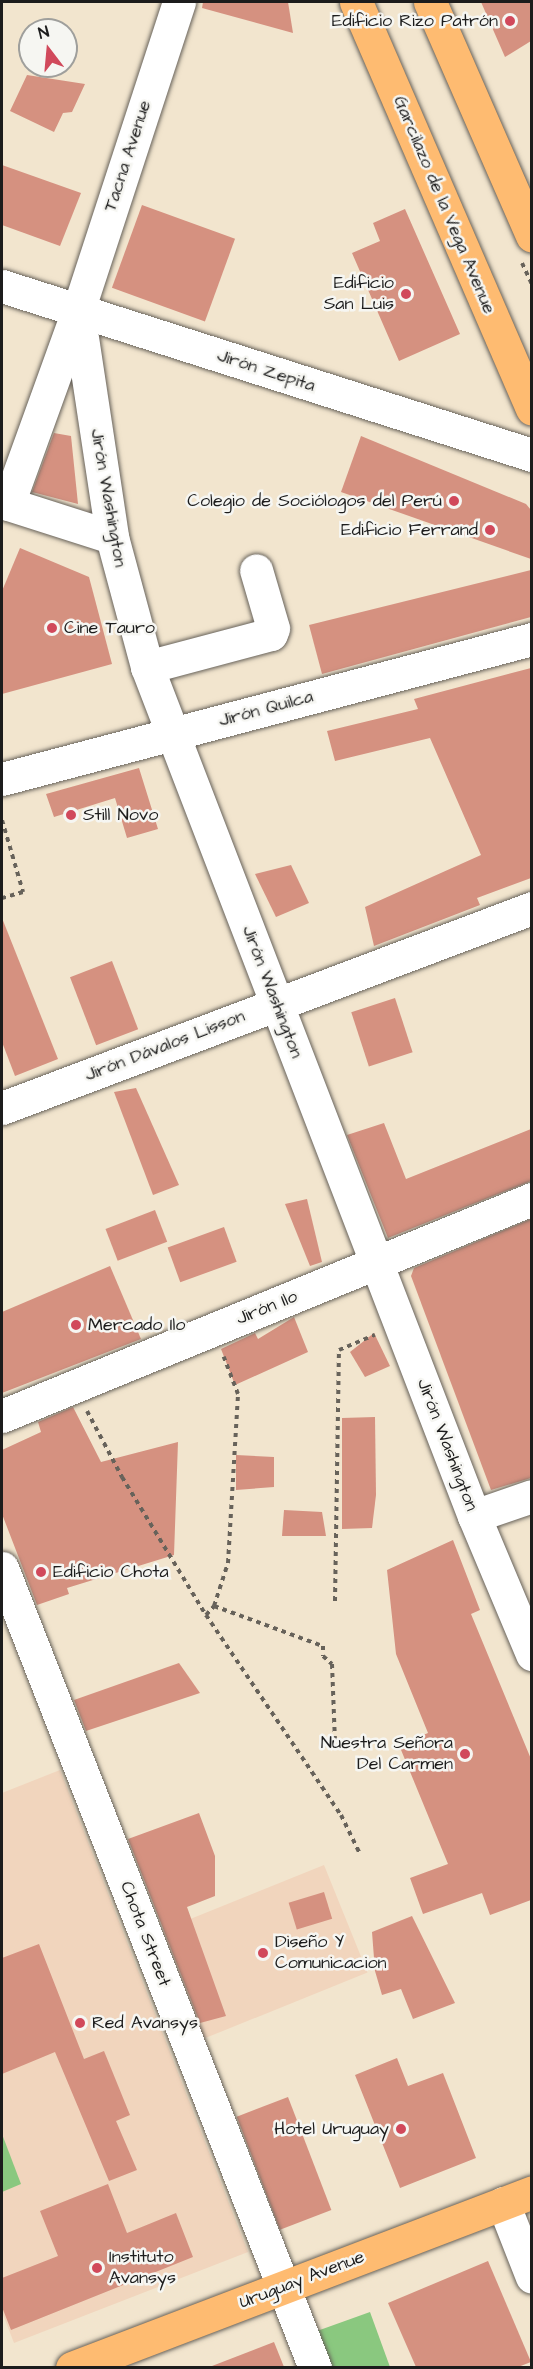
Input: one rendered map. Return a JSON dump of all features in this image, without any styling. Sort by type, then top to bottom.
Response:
[{"type":"main road","name":"Garcilazo de la Vega Avenue","points":[[356,2],[531,409]]},
{"type":"main road","name":"Garcilazo de la Vega Avenue","points":[[379,2],[531,354]]},
{"type":"main road","points":[[430,2],[531,236]]},
{"type":"main road","name":"Uruguay Avenue","points":[[72,2367],[517,2197]]},
{"type":"street","name":"Tacna Avenue","points":[[5,503],[78,311],[178,2]]},
{"type":"street","name":"Jirón Zepita","points":[[2,286],[531,455]]},
{"type":"street","name":"Jirón Washington","points":[[78,311],[112,537],[147,667],[474,1516],[531,1654]]},
{"type":"street","points":[[5,503],[112,537]]},
{"type":"street","points":[[147,667],[271,634],[273,628],[256,570]]},
{"type":"street","name":"Jirón Quilca","points":[[2,779],[531,639]]},
{"type":"street","name":"Jirón Dávalos Lisson","points":[[2,1108],[531,908]]},
{"type":"street","name":"Jirón Ilo","points":[[2,1416],[531,1199]]},
{"type":"street","points":[[474,1516],[531,1496]]},
{"type":"street","name":"Chota Street","points":[[2,1568],[315,2367]]},
{"type":"street","points":[[517,2197],[531,2277]]},
{"type":"path","points":[[2,820],[23,892],[2,898]]},
{"type":"path","points":[[335,1601],[339,1350],[401,1325]]},
{"type":"path","points":[[206,1615],[214,1606],[228,1563],[238,1394],[214,1330]]},
{"type":"path","points":[[75,1386],[122,1477],[206,1615],[341,1815],[360,1854]]},
{"type":"path","points":[[214,1606],[323,1646],[323,1656],[332,1664],[335,1743]]},
{"type":"shaded area","name":"Red Avansys","points":[[60,1770],[248,2252],[14,2343],[2,2312],[2,1793]]},
{"type":"shaded area","name":"Diseño Y Comunicacion","points":[[324,1865],[367,1973],[200,2040],[156,1933]]},
{"type":"green space","points":[[2,2134],[21,2184],[2,2192]]},
{"type":"green space","points":[[370,2312],[390,2367],[330,2367],[317,2331]]},
{"type":"building","points":[[203,2],[288,2],[293,33],[202,8]]},
{"type":"building","name":"Edificio Rizo Patrón","points":[[481,2],[531,2],[531,41],[505,57]]},
{"type":"building","points":[[26,78],[46,78],[85,84],[72,112],[63,113],[54,132],[10,111]]},
{"type":"building","points":[[2,165],[81,193],[60,246],[2,225]]},
{"type":"building","points":[[142,205],[235,239],[205,322],[112,288]]},
{"type":"building","name":"Edificio San Luis","points":[[405,209],[460,334],[399,361],[352,253],[380,241],[373,223]]},
{"type":"building","points":[[54,433],[71,436],[78,504],[32,492]]},
{"type":"building","name":"Edificio Ferrand","points":[[361,436],[526,504],[531,510],[531,559],[341,492]]},
{"type":"building","name":"Cine Tauro","points":[[20,548],[89,577],[112,664],[2,694],[2,591]]},
{"type":"building","points":[[531,570],[531,617],[322,674],[309,625]]},
{"type":"building","points":[[531,668],[531,878],[477,898],[480,905],[374,946],[365,907],[481,855],[430,738],[335,761],[327,731],[418,709],[414,699]]},
{"type":"building","points":[[139,768],[158,829],[127,838],[115,798],[54,817],[46,794]]},
{"type":"building","points":[[291,865],[309,903],[276,917],[255,874]]},
{"type":"building","points":[[2,918],[58,1059],[15,1076],[2,1042]]},
{"type":"building","points":[[112,961],[138,1029],[96,1045],[70,977]]},
{"type":"building","points":[[395,998],[413,1052],[369,1066],[351,1012]]},
{"type":"building","points":[[136,1088],[179,1185],[153,1195],[114,1092]]},
{"type":"building","points":[[384,1123],[406,1179],[531,1129],[531,1181],[388,1238],[347,1135]]},
{"type":"building","points":[[307,1199],[322,1262],[310,1266],[285,1204]]},
{"type":"building","points":[[155,1210],[167,1242],[118,1261],[106,1229]]},
{"type":"building","points":[[531,1219],[531,1478],[491,1490],[411,1276],[414,1268]]},
{"type":"building","points":[[224,1227],[237,1262],[180,1282],[168,1248]]},
{"type":"building","name":"Mercado Ilo","points":[[110,1266],[141,1339],[2,1393],[2,1312]]},
{"type":"building","points":[[294,1317],[308,1352],[235,1385],[221,1349],[255,1333],[258,1339]]},
{"type":"building","points":[[374,1333],[390,1366],[365,1377],[350,1352]]},
{"type":"building","points":[[73,1407],[101,1462],[178,1442],[174,1555],[67,1588],[69,1594],[37,1605],[2,1514],[2,1450],[41,1432],[38,1422]]},
{"type":"building","points":[[375,1417],[376,1495],[372,1528],[342,1529],[342,1418]]},
{"type":"building","points":[[236,1455],[274,1457],[274,1487],[236,1490]]},
{"type":"building","points":[[284,1510],[322,1512],[326,1536],[282,1536]]},
{"type":"building","points":[[453,1540],[480,1610],[471,1614],[531,1759],[531,1900],[490,1915],[482,1893],[423,1914],[410,1878],[448,1864],[399,1745],[428,1733],[396,1654],[387,1570]]},
{"type":"building","points":[[179,1663],[200,1693],[86,1731],[74,1700]]},
{"type":"building","points":[[199,1813],[215,1856],[215,1896],[187,1907],[226,2016],[200,2023],[128,1839]]},
{"type":"building","points":[[324,1892],[332,1919],[297,1930],[289,1903]]},
{"type":"building","points":[[412,1916],[455,2003],[413,2019],[401,1989],[382,1995],[375,1971],[372,1932]]},
{"type":"building","points":[[39,1944],[84,2059],[104,2051],[130,2115],[116,2121],[137,2170],[109,2181],[55,2052],[2,2074],[2,1958]]},
{"type":"building","name":"Hotel Uruguay","points":[[397,2058],[408,2086],[443,2073],[476,2158],[400,2188],[355,2075]]},
{"type":"building","points":[[288,2097],[331,2210],[280,2230],[237,2117]]},
{"type":"building","name":"Instituto Avansys","points":[[108,2184],[127,2233],[176,2213],[193,2257],[11,2330],[2,2307],[2,2278],[58,2256],[40,2211]]},
{"type":"building","points":[[488,2261],[531,2362],[518,2367],[416,2367],[388,2303]]},
{"type":"building","points":[[274,2342],[284,2367],[212,2366]]},
{"type":"place","name":"Edificio Rizo Patrón","points":[[510,21]]},
{"type":"place","name":"Edificio San Luis","points":[[406,294]]},
{"type":"place","name":"Colegio de Sociólogos del Perú","points":[[454,501]]},
{"type":"place","name":"Edificio Ferrand","points":[[490,530]]},
{"type":"place","name":"Cine Tauro","points":[[52,628]]},
{"type":"place","name":"Still Novo","points":[[71,815]]},
{"type":"place","name":"Mercado Ilo","points":[[76,1325]]},
{"type":"place","name":"Edificio Chota","points":[[41,1572]]},
{"type":"place","name":"Nuestra Señora Del Carmen","points":[[465,1754]]},
{"type":"place","name":"Diseño Y Comunicacion","points":[[263,1953]]},
{"type":"place","name":"Red Avansys","points":[[80,2023]]},
{"type":"place","name":"Hotel Uruguay","points":[[401,2129]]},
{"type":"place","name":"Instituto Avansys","points":[[97,2268]]}]
